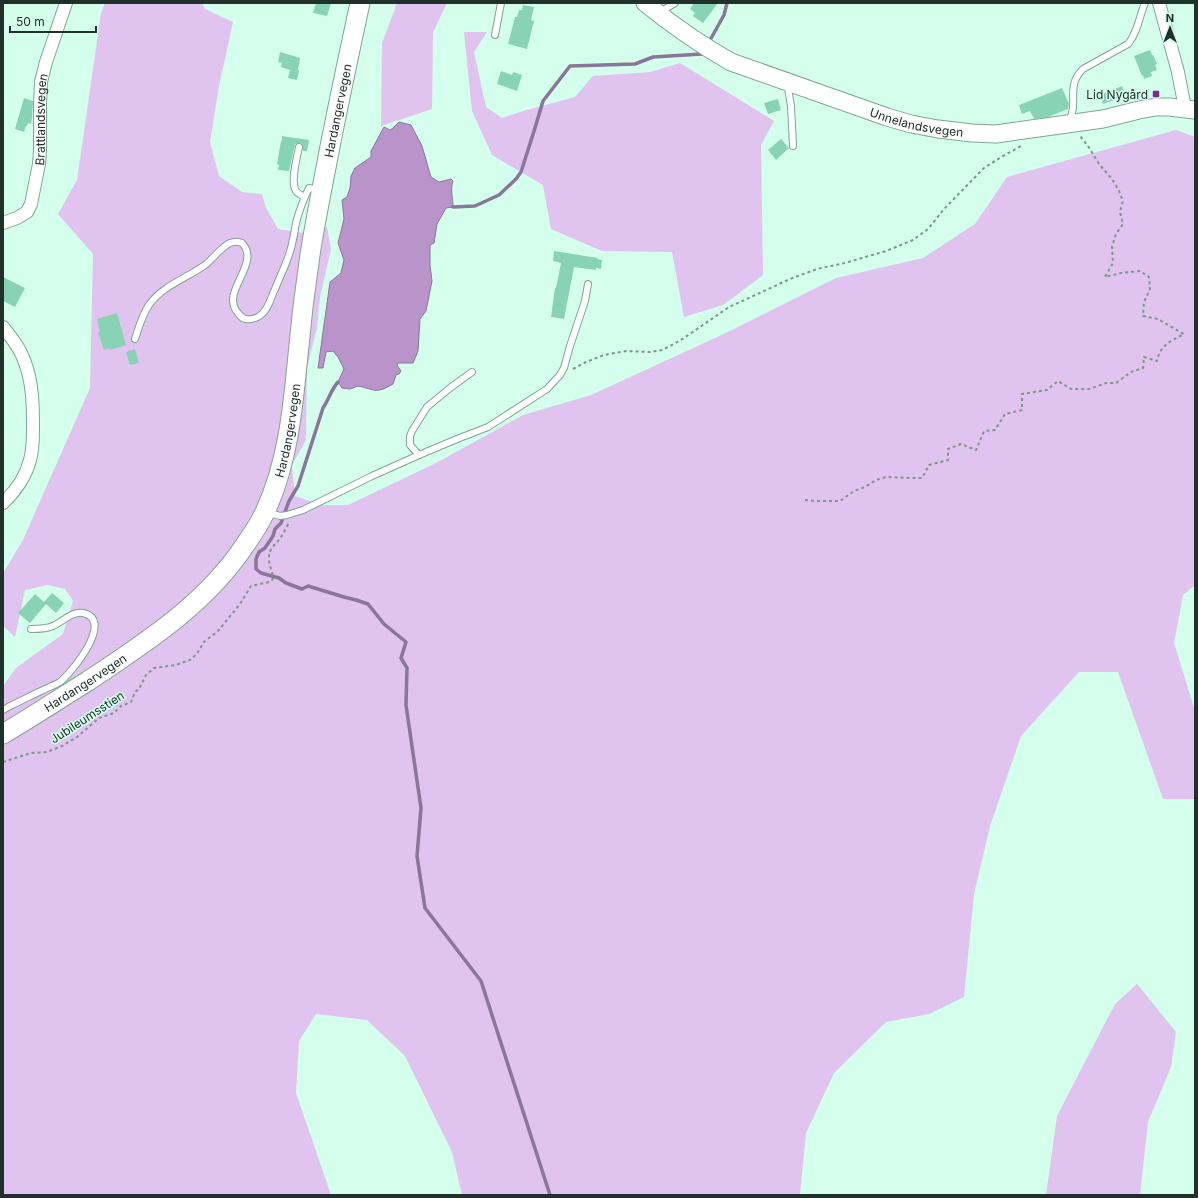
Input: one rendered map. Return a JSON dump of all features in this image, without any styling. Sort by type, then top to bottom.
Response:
[{"type":"main road","name":"Hardangervegen","points":[[3,734],[125,657],[154,637],[177,618],[199,598],[229,566],[245,546],[265,512],[282,462],[295,391],[305,284],[315,223],[313,194],[346,70],[360,3]]},
{"type":"main road","name":"Unnelandsvegen","points":[[645,3],[714,53],[731,62],[887,117],[918,126],[972,134],[996,134],[1032,129],[1074,130],[1103,119],[1139,110],[1156,107],[1190,109]]},
{"type":"street","name":"Brattlandsvegen","points":[[3,223],[17,218],[27,212],[31,204],[40,151],[41,82],[46,62],[66,3]]},
{"type":"street","points":[[1159,3],[1190,109]]},
{"type":"street","points":[[3,326],[24,358],[29,373],[33,414],[33,442],[30,460],[24,476],[3,504]]},
{"type":"lane","points":[[495,35],[501,3]]},
{"type":"lane","points":[[659,13],[675,3]]},
{"type":"lane","points":[[1074,130],[1074,82],[1077,75],[1083,69],[1128,44],[1133,38],[1137,29],[1145,3]]},
{"type":"lane","points":[[788,83],[793,146]]},
{"type":"lane","points":[[135,339],[144,313],[162,291],[206,264],[223,248],[234,241],[242,242],[247,249],[248,254],[245,267],[234,296],[235,310],[245,319],[256,318],[262,314],[268,306],[287,261],[297,220],[313,194],[296,191],[294,176],[299,147]]},
{"type":"lane","points":[[265,512],[280,516],[303,510],[419,455],[488,427],[546,389],[560,375],[564,368],[585,301],[588,284]]},
{"type":"lane","points":[[419,455],[410,445],[410,436],[427,407],[472,372]]},
{"type":"lane","points":[[3,710],[58,683],[68,675],[80,659],[93,636],[95,624],[89,616],[81,613],[69,616],[52,626],[31,630]]},
{"type":"path","points":[[560,375],[604,355],[626,351],[650,352],[662,350],[684,338],[728,307],[790,279],[816,269],[845,263],[886,251],[913,240],[928,229],[944,209],[984,168],[1032,140],[1036,134],[1032,129]]},
{"type":"path","points":[[805,500],[840,501],[854,491],[886,476],[922,478],[929,465],[948,460],[948,449],[961,444],[976,450],[984,430],[996,430],[1005,414],[1022,410],[1022,394],[1047,390],[1058,381],[1071,389],[1089,390],[1106,383],[1116,383],[1131,372],[1143,368],[1144,357],[1157,361],[1158,352],[1168,343],[1184,334],[1158,319],[1143,316],[1144,302],[1150,289],[1149,277],[1140,271],[1121,273],[1105,277],[1113,263],[1112,247],[1116,234],[1123,224],[1120,212],[1123,201],[1119,190],[1112,179],[1099,164],[1088,146],[1074,130]]},
{"type":"path","name":"Jubileumsstien","points":[[3,762],[31,753],[47,752],[62,746],[77,737],[99,718],[114,713],[121,706],[131,702],[135,692],[139,689],[146,675],[154,668],[176,665],[192,659],[204,642],[218,631],[240,604],[251,586],[268,582],[273,579],[269,560],[270,552],[273,545],[280,538],[289,522],[287,515]]},
{"type":"shaded area","points":[[105,3],[202,3],[205,9],[233,22],[219,86],[210,142],[219,176],[242,192],[262,194],[266,208],[278,229],[304,233],[327,227],[331,249],[320,297],[317,328],[307,368],[306,440],[292,465],[295,496],[321,505],[348,505],[434,464],[523,415],[591,395],[728,332],[836,278],[923,258],[975,224],[1007,177],[1176,130],[1195,137],[1195,585],[1183,595],[1174,643],[1195,711],[1195,799],[1163,799],[1118,672],[1079,672],[1021,736],[990,826],[974,894],[964,997],[929,1014],[886,1022],[834,1073],[806,1133],[800,1195],[462,1195],[452,1152],[405,1056],[367,1020],[316,1014],[299,1041],[296,1093],[331,1195],[3,1195],[3,686],[16,668],[63,634],[73,601],[65,589],[48,585],[25,590],[15,637],[3,626],[3,573],[22,542],[90,388],[93,254],[58,214],[77,180],[101,13]]},
{"type":"shaded area","points":[[396,3],[447,3],[433,32],[432,109],[381,126],[382,43]]},
{"type":"shaded area","points":[[464,32],[487,32],[474,52],[486,107],[502,118],[575,97],[593,76],[650,72],[680,63],[774,121],[761,145],[763,275],[723,305],[684,317],[672,252],[602,251],[551,229],[543,185],[492,155],[472,111]]},
{"type":"shaded area","points":[[399,122],[411,125],[422,146],[431,177],[439,182],[451,179],[453,181],[453,207],[446,208],[437,224],[434,243],[430,245],[432,281],[426,311],[420,319],[418,351],[413,363],[398,363],[397,365],[401,371],[396,375],[393,384],[383,389],[373,390],[358,386],[350,389],[342,388],[338,382],[344,369],[333,351],[326,352],[323,368],[318,368],[330,282],[341,273],[344,260],[338,243],[344,219],[342,200],[347,197],[350,188],[351,176],[355,168],[371,157],[371,151],[384,127],[390,130]]},
{"type":"shaded area","points":[[1137,984],[1176,1032],[1171,1067],[1148,1122],[1140,1195],[1046,1195],[1057,1116],[1115,1004]]},
{"type":"building","points":[[316,3],[331,3],[327,16],[313,13]]},
{"type":"building","points":[[694,3],[718,3],[703,23],[693,16],[695,13],[690,9]]},
{"type":"building","points":[[523,5],[534,7],[531,20],[534,21],[527,49],[508,44],[515,17],[517,17],[519,10],[522,10]]},
{"type":"building","points":[[1150,50],[1157,64],[1155,65],[1157,70],[1151,72],[1152,76],[1144,79],[1134,56]]},
{"type":"building","points":[[280,52],[300,58],[297,80],[288,78],[290,70],[281,67],[282,63],[278,62]]},
{"type":"building","points":[[501,71],[512,75],[513,72],[522,75],[517,91],[497,84]]},
{"type":"building","points":[[1122,86],[1126,96],[1103,104],[1100,95]]},
{"type":"building","points":[[1062,88],[1069,104],[1068,109],[1048,117],[1034,119],[1030,111],[1022,114],[1019,105]]},
{"type":"building","points":[[24,98],[33,101],[31,124],[28,123],[24,132],[15,129]]},
{"type":"building","points":[[778,99],[781,110],[768,114],[764,103]]},
{"type":"building","points":[[282,136],[309,140],[307,151],[303,151],[302,143],[295,144],[289,171],[278,170],[279,165],[277,164]]},
{"type":"building","points":[[781,139],[789,148],[776,160],[768,150]]},
{"type":"building","points":[[554,251],[598,258],[597,259],[602,260],[601,269],[596,268],[596,270],[574,267],[564,319],[551,317],[555,288],[561,263],[553,261]]},
{"type":"building","points":[[3,277],[25,288],[15,307],[3,301]]},
{"type":"building","points":[[117,313],[126,345],[110,350],[109,348],[104,350],[98,332],[100,332],[97,319]]},
{"type":"building","points":[[135,349],[139,363],[130,365],[126,352]]},
{"type":"building","points":[[52,593],[64,603],[56,613],[46,604],[30,623],[18,613],[35,594],[44,602]]},
{"type":"waterway","points":[[709,42],[724,15],[727,3]]},
{"type":"waterway","points":[[453,207],[475,206],[499,195],[516,179],[521,172],[543,101],[570,66],[635,64],[653,57],[702,54]]},
{"type":"waterway","points":[[338,382],[323,408],[298,486],[289,501],[281,523],[275,529],[273,536],[265,548],[259,552],[256,559],[256,569],[261,573],[279,578],[286,583],[302,589],[308,586],[368,604],[384,624],[406,642],[401,658],[407,668],[406,705],[421,808],[417,856],[425,908],[481,981],[550,1195]]},
{"type":"place","name":"Lid Nygård","points":[[1156,94]]}]
